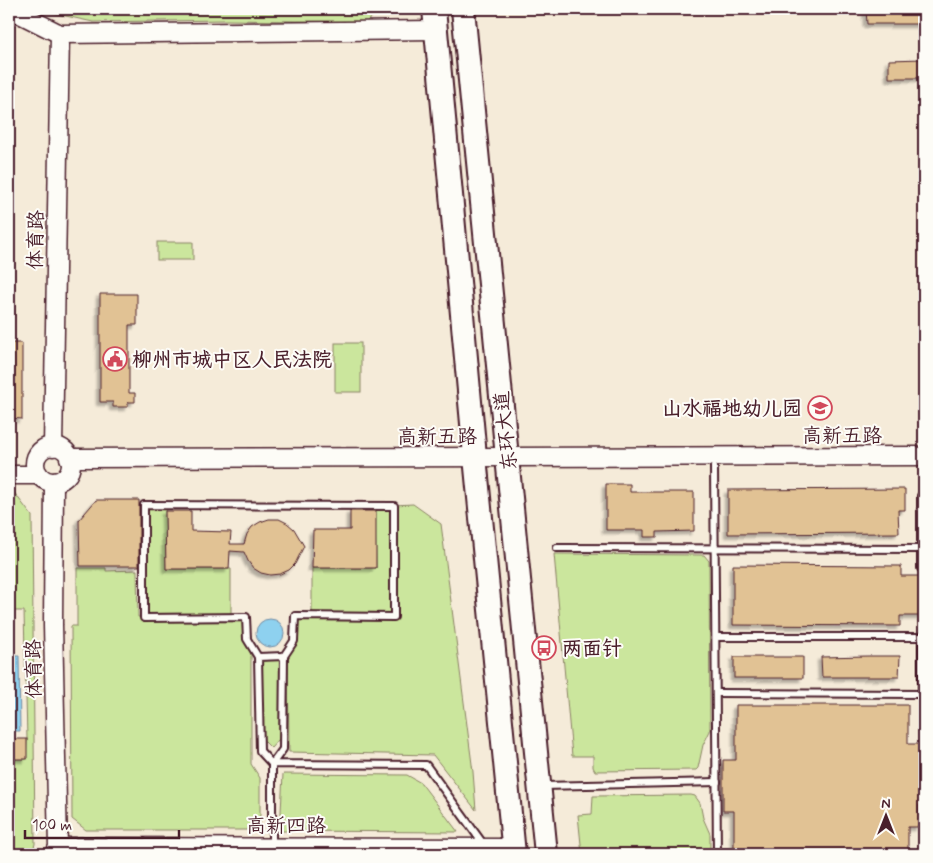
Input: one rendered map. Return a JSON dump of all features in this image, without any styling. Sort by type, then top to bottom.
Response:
[{"type":"highway","name":"东环大道","points":[[463,9],[546,854]]},
{"type":"highway","name":"东环大道","points":[[435,19],[475,462],[514,851]]},
{"type":"street","points":[[10,9],[60,34],[435,19]]},
{"type":"street","name":"体育路","points":[[53,447],[60,34]]},
{"type":"street","points":[[9,465],[43,474],[64,478],[70,463],[62,449],[53,447],[40,452],[36,458],[43,474]]},
{"type":"street","name":"高新五路","points":[[70,463],[508,462],[924,456]]},
{"type":"street","name":"高新五路","points":[[508,462],[714,467],[924,467]]},
{"type":"street","points":[[9,475],[43,474]]},
{"type":"street","name":"体育路","points":[[43,474],[53,625],[57,851]]},
{"type":"street","name":"高新四路","points":[[57,851],[250,850],[272,846],[486,848],[514,851]]},
{"type":"lane","points":[[714,467],[717,854]]},
{"type":"lane","points":[[921,496],[921,568],[924,568]]},
{"type":"lane","points":[[272,846],[272,764],[283,749],[284,656],[294,641],[295,616],[394,617],[394,506],[144,505],[144,618],[246,617],[247,639],[258,657],[260,750],[272,764],[426,764],[486,848]]},
{"type":"lane","points":[[557,548],[921,550]]},
{"type":"lane","points":[[716,637],[923,637],[922,718],[924,718]]},
{"type":"lane","points":[[258,657],[284,656]]},
{"type":"lane","points":[[716,693],[922,694]]},
{"type":"lane","points":[[540,786],[717,782]]},
{"type":"green space","points":[[34,9],[381,9],[366,22],[227,20],[93,22]]},
{"type":"green space","points":[[157,242],[193,242],[193,260],[157,260]]},
{"type":"green space","points":[[335,343],[361,343],[361,392],[335,392]]},
{"type":"green space","points":[[9,491],[13,491],[32,516],[35,844],[31,854],[9,854],[9,759],[26,759],[27,739],[24,611],[9,611]]},
{"type":"green space","points":[[413,504],[441,524],[473,772],[476,810],[433,755],[289,752],[288,655],[294,641],[295,616],[312,616],[312,568],[376,568],[375,506]]},
{"type":"green space","points":[[144,505],[165,505],[166,569],[231,569],[231,617],[246,617],[247,639],[251,654],[251,764],[260,778],[260,830],[86,830],[72,819],[71,626],[77,626],[77,568],[106,568],[106,571],[137,570],[138,617],[144,617]]},
{"type":"green space","points":[[554,554],[704,555],[709,561],[710,731],[703,745],[696,770],[595,771],[593,756],[572,756]]},
{"type":"green space","points":[[284,656],[279,739],[271,748],[264,741],[258,657]]},
{"type":"green space","points":[[283,774],[407,775],[421,783],[458,832],[280,831]]},
{"type":"green space","points":[[593,796],[695,796],[700,803],[703,818],[710,834],[710,854],[582,854],[578,815],[592,814]]},
{"type":"water","points":[[270,619],[280,623],[284,633],[280,643],[270,647],[260,643],[256,633],[260,623]]},
{"type":"water","points":[[9,656],[19,656],[20,731],[9,731]]},
{"type":"building","points":[[866,9],[924,9],[924,24],[867,24]]},
{"type":"building","points":[[923,59],[924,78],[889,78],[889,60]]},
{"type":"building","name":"柳州市城中区人民法院","points":[[100,294],[137,294],[137,325],[129,325],[129,393],[135,393],[135,402],[128,402],[128,407],[113,407],[113,402],[100,402]]},
{"type":"building","points":[[9,343],[22,343],[22,419],[9,418]]},
{"type":"building","points":[[606,484],[630,484],[630,492],[694,492],[694,531],[657,532],[657,537],[644,537],[644,530],[606,530]]},
{"type":"building","points":[[905,489],[905,510],[898,510],[899,533],[728,534],[728,490]]},
{"type":"building","points":[[96,500],[139,500],[139,566],[80,566],[79,520]]},
{"type":"building","points":[[165,511],[191,511],[191,531],[231,532],[230,544],[244,544],[247,534],[252,527],[269,519],[279,519],[294,529],[304,546],[295,564],[289,570],[280,574],[270,575],[261,573],[253,568],[244,552],[230,551],[229,569],[166,569]]},
{"type":"building","points":[[350,511],[376,511],[376,568],[312,568],[313,530],[350,530]]},
{"type":"building","points":[[733,565],[901,566],[901,576],[924,576],[924,616],[900,616],[900,626],[733,625]]},
{"type":"building","points":[[900,656],[899,677],[822,677],[821,657]]},
{"type":"building","points":[[734,657],[803,657],[803,678],[734,678]]},
{"type":"building","points":[[736,705],[908,705],[908,744],[920,744],[920,764],[924,764],[924,805],[919,805],[919,827],[908,827],[908,854],[734,854],[734,811],[723,811],[723,760],[736,760]]},
{"type":"building","points":[[9,739],[27,739],[27,759],[9,759]]},
{"type":"place","name":"柳州市城中区人民法院","points":[[115,359]]},
{"type":"place","name":"山水福地幼儿园","points":[[820,408]]},
{"type":"place","name":"两面针","points":[[544,648]]}]
